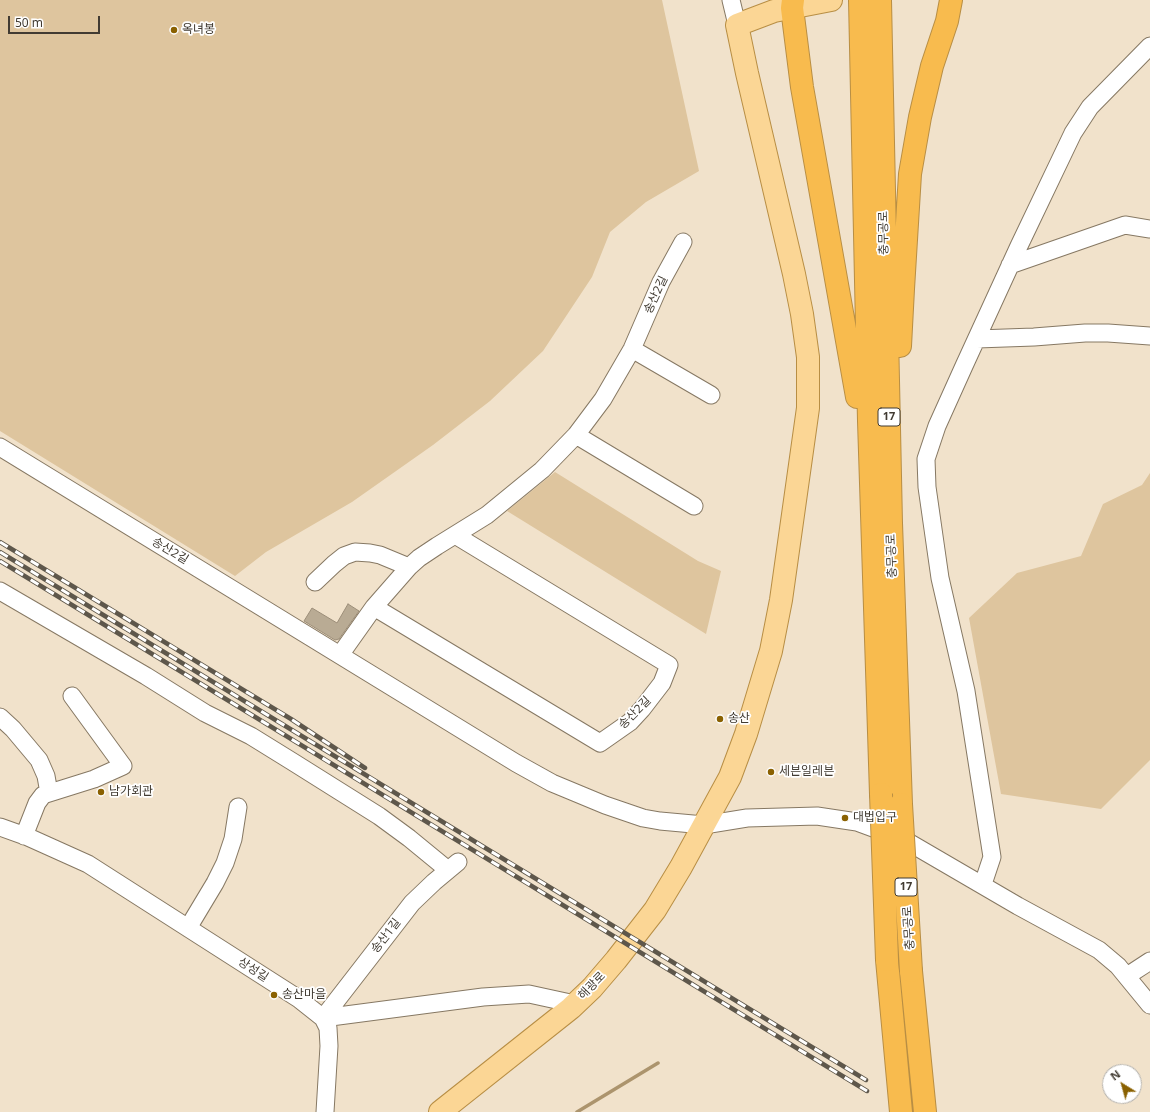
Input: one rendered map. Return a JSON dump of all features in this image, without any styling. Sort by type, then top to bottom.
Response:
[{"type":"highway","name":"충무공로","points":[[860,0],[871,29],[901,804],[911,970],[925,1112]]},
{"type":"highway","name":"충무공로","points":[[880,0],[871,29],[869,421],[888,960],[901,1112]]},
{"type":"highway","points":[[891,523],[895,479],[902,289],[910,174],[920,117],[932,66],[947,21],[951,0]]},
{"type":"highway","points":[[947,21],[965,0]]},
{"type":"highway","points":[[792,4],[802,87],[860,411],[868,662],[879,733]]},
{"type":"main road","points":[[737,25],[792,4],[831,0]]},
{"type":"main road","name":"해광로","points":[[440,1112],[575,1004],[592,988],[616,960],[655,910],[681,867],[730,777],[746,734],[771,651],[781,600],[808,408],[808,357],[802,314],[737,25]]},
{"type":"street","points":[[731,0],[737,25]]},
{"type":"street","points":[[983,884],[992,857],[966,691],[940,578],[926,487],[926,459],[930,443],[976,339],[1073,133],[1090,107],[1150,46]]},
{"type":"street","points":[[1010,265],[1125,225],[1150,229]]},
{"type":"street","name":"송산2길","points":[[340,655],[374,608],[409,567],[431,550],[487,515],[522,488],[576,436],[603,399],[632,349],[661,282],[683,242]]},
{"type":"street","points":[[976,339],[1034,338],[1108,332],[1150,336]]},
{"type":"street","points":[[632,349],[711,395]]},
{"type":"street","points":[[576,436],[694,506]]},
{"type":"street","name":"송산2길","points":[[0,447],[516,763],[552,783],[605,805],[643,818],[660,821],[704,825],[747,818],[817,816],[857,822],[903,839],[983,884],[1018,906],[1099,950],[1110,958],[1150,1005]]},
{"type":"street","name":"송산2길","points":[[374,608],[600,743],[630,722],[642,710],[662,683],[669,665],[455,535]]},
{"type":"street","points":[[315,582],[344,556],[355,552],[380,555],[409,567]]},
{"type":"street","name":"송산1길","points":[[0,591],[146,676],[204,713],[251,736],[379,816],[409,838],[453,866],[412,904],[323,1018]]},
{"type":"street","points":[[24,836],[37,803],[43,795],[94,779],[123,766],[72,696]]},
{"type":"street","points":[[0,717],[13,729],[39,760],[46,776],[49,793]]},
{"type":"street","points":[[188,928],[215,883],[225,863],[233,839],[238,807]]},
{"type":"street","name":"상성길","points":[[0,827],[88,864],[299,999],[323,1018]]},
{"type":"street","points":[[1126,976],[1150,962]]},
{"type":"street","points":[[325,1112],[329,1046],[328,1028],[323,1018],[483,997],[529,994],[575,1004]]},
{"type":"shaded area","points":[[0,0],[662,0],[699,171],[646,202],[610,232],[592,277],[543,351],[490,401],[433,445],[352,502],[266,552],[235,576],[0,431]]},
{"type":"shaded area","points":[[555,472],[698,561],[721,571],[706,634],[507,511]]},
{"type":"shaded area","points":[[1150,473],[1150,760],[1101,809],[1001,794],[969,618],[1017,573],[1081,556],[1103,504],[1142,485]]},
{"type":"building","points":[[348,604],[359,611],[339,639],[335,640],[304,621],[312,608],[337,623]]},
{"type":"waterway","points":[[577,1112],[658,1063]]},
{"type":"railway","points":[[0,542],[291,719],[365,768]]},
{"type":"railway","points":[[0,552],[866,1080]]},
{"type":"railway","points":[[0,561],[867,1091]]},
{"type":"place","name":"옥녀봉","points":[[174,30]]},
{"type":"place","name":"송산","points":[[720,719]]},
{"type":"place","name":"세븐일레븐","points":[[771,772]]},
{"type":"place","name":"남가회관","points":[[101,792]]},
{"type":"place","name":"대법입구","points":[[845,818]]},
{"type":"place","name":"송산마을","points":[[274,995]]}]
